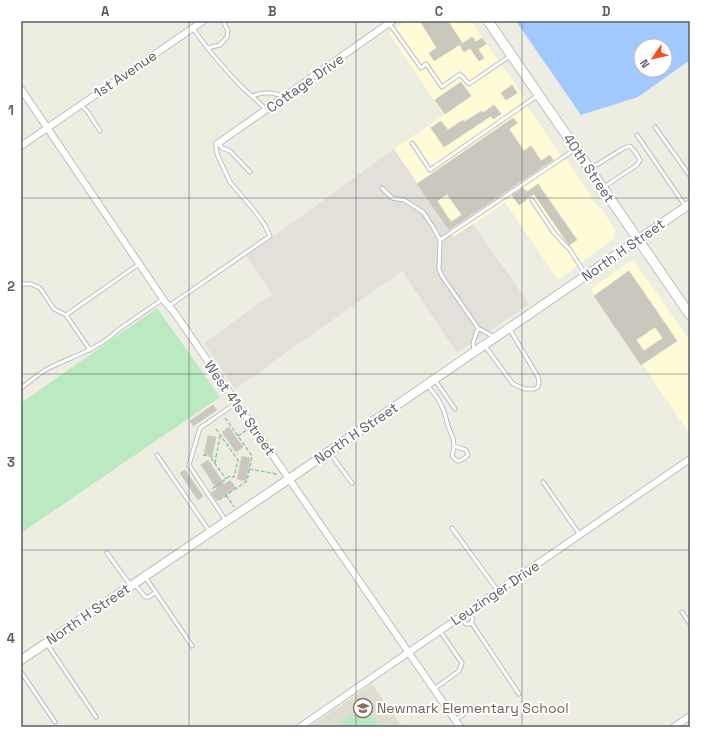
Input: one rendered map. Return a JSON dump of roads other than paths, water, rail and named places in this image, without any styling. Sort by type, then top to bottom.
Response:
[{"type":"main road","name":"40th Street","points":[[488,21],[690,315]]},
{"type":"street","name":"1st Avenue","points":[[21,146],[203,21]]},
{"type":"street","name":"Cottage Drive","points":[[218,144],[391,22]]},
{"type":"street","name":"West 41st Street","points":[[21,89],[163,299],[460,727]]},
{"type":"street","name":"North H Street","points":[[21,660],[289,479],[688,205]]},
{"type":"street","name":"Leuzinger Drive","points":[[300,727],[690,459]]},
{"type":"street","points":[[674,727],[690,716]]},
{"type":"lane","points":[[207,48],[220,45],[227,37],[228,31],[223,21]]},
{"type":"lane","points":[[391,22],[421,68],[426,64],[442,87],[460,74],[469,84],[512,55]]},
{"type":"lane","points":[[193,28],[207,48],[240,85],[266,110]]},
{"type":"lane","points":[[252,96],[259,93],[268,93],[284,97]]},
{"type":"lane","points":[[412,143],[430,170],[539,95]]},
{"type":"lane","points":[[81,105],[100,130]]},
{"type":"lane","points":[[655,127],[690,176]]},
{"type":"lane","points":[[638,135],[688,205]]},
{"type":"lane","points":[[169,306],[270,236],[264,224],[230,182],[216,154],[218,144],[222,148],[230,151],[250,172]]},
{"type":"lane","points":[[590,169],[624,148],[630,146],[636,153],[640,160],[637,165],[603,188]]},
{"type":"lane","points":[[440,240],[576,149]]},
{"type":"lane","points":[[382,188],[392,198],[404,200],[423,212],[440,240],[439,269],[442,276],[478,328],[495,337]]},
{"type":"lane","points":[[532,200],[554,233],[570,250],[586,275]]},
{"type":"lane","points":[[66,315],[140,264]]},
{"type":"lane","points":[[21,284],[31,284],[40,288],[54,309],[66,315],[90,350]]},
{"type":"lane","points":[[21,388],[49,368],[90,350],[163,299]]},
{"type":"lane","points":[[474,352],[474,343],[478,328]]},
{"type":"lane","points":[[484,345],[513,384],[525,389],[534,389],[538,387],[538,377],[509,328]]},
{"type":"lane","points":[[434,379],[454,408]]},
{"type":"lane","points":[[427,384],[438,399],[444,411],[453,438],[453,458],[459,461],[468,455],[466,450],[454,446]]},
{"type":"lane","points":[[226,521],[189,465],[200,428],[236,403]]},
{"type":"lane","points":[[328,452],[352,483]]},
{"type":"lane","points":[[157,455],[210,532]]},
{"type":"lane","points":[[543,482],[580,535]]},
{"type":"lane","points":[[452,528],[498,591]]},
{"type":"lane","points":[[107,553],[132,584],[145,597],[149,597],[156,592]]},
{"type":"lane","points":[[145,576],[192,646]]},
{"type":"lane","points":[[468,611],[473,619],[471,622],[519,694]]},
{"type":"lane","points":[[682,612],[690,624]]},
{"type":"lane","points":[[460,617],[466,624],[471,622]]},
{"type":"lane","points":[[434,689],[459,671],[462,663],[440,630]]},
{"type":"lane","points":[[46,643],[96,717]]},
{"type":"lane","points":[[21,672],[56,722]]},
{"type":"lane","points":[[455,720],[475,707]]},
{"type":"water","points":[[516,21],[690,21],[690,60],[673,72],[673,38],[633,38],[633,78],[665,78],[638,97],[581,115]]},
{"type":"place","name":"Newmark Elementary School","points":[[363,708]]}]
